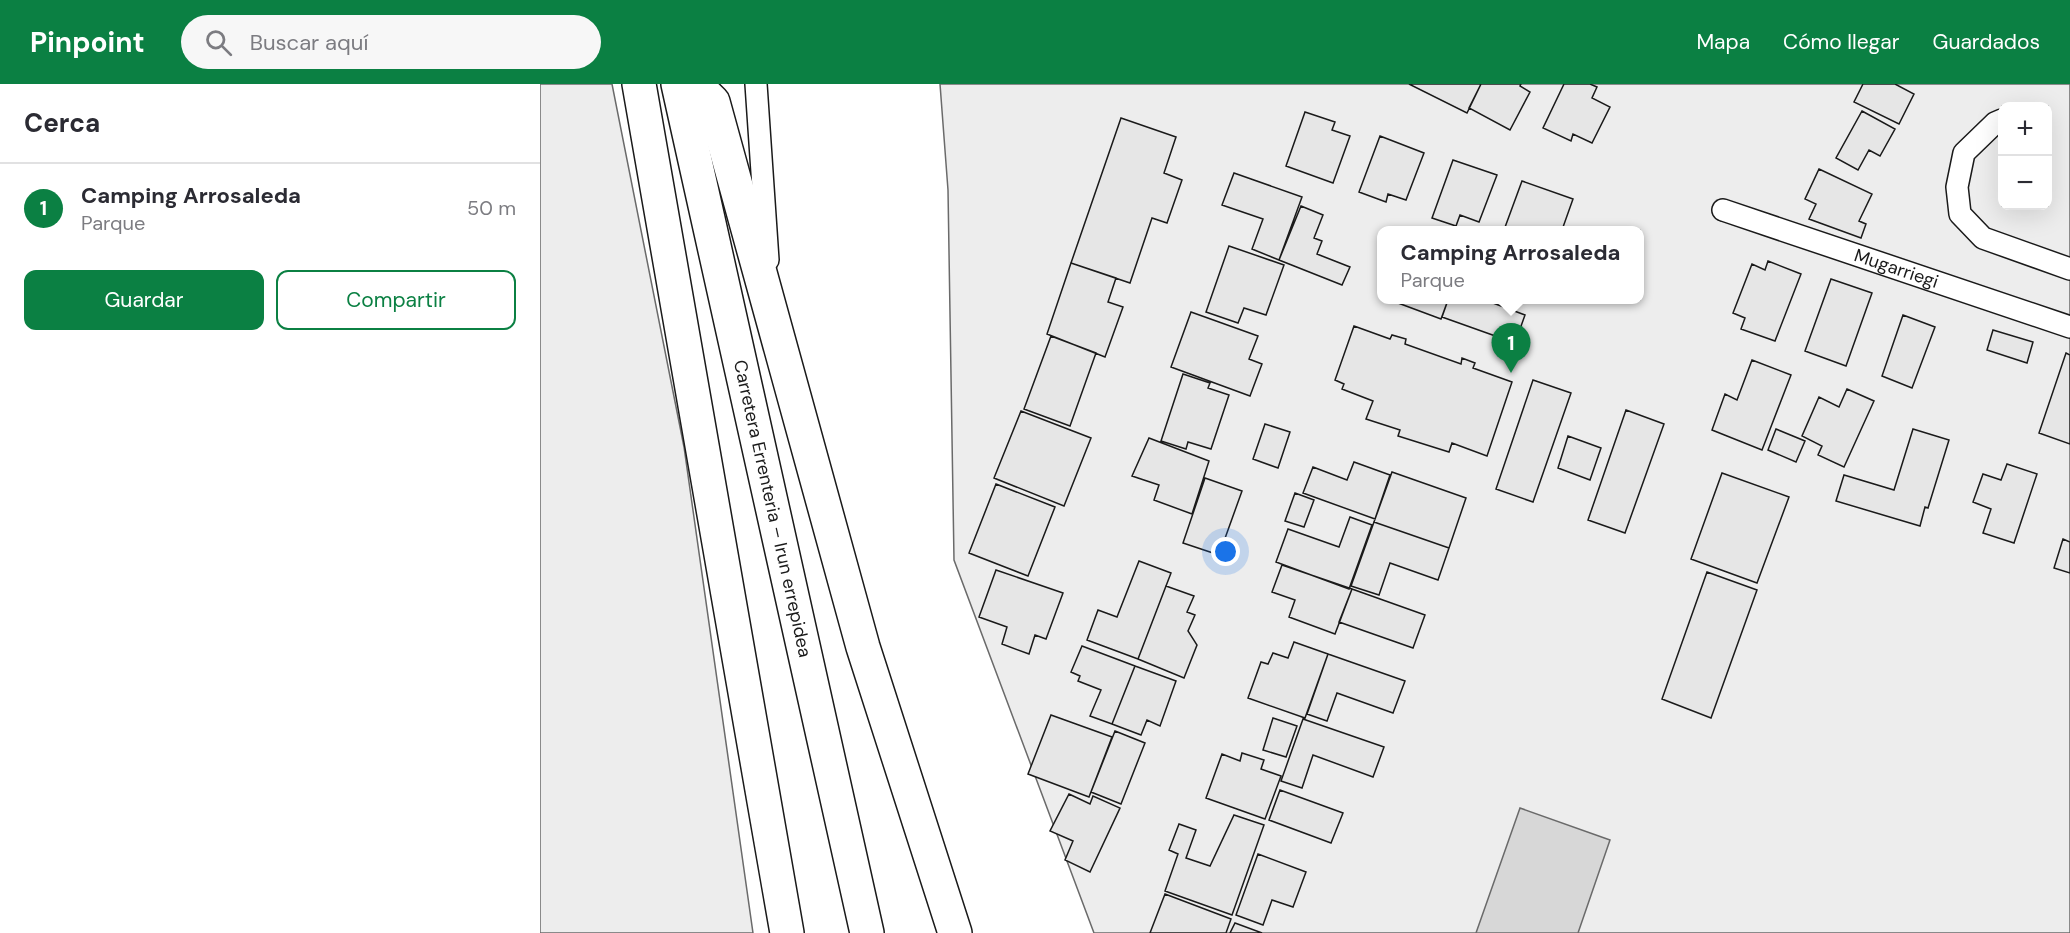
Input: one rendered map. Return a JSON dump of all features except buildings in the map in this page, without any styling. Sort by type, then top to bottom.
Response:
[{"type":"main road","points":[[639,84],[787,933]]},
{"type":"main road","name":"Carretera Errenteria – Irun errepidea","points":[[678,84],[867,933]]},
{"type":"main road","points":[[696,84],[713,102],[863,647],[955,933]]},
{"type":"lane","points":[[756,84],[772,317]]},
{"type":"lane","points":[[1998,122],[1964,153],[1956,187],[1960,214],[1983,238],[2070,269]]},
{"type":"lane","name":"Mugarriegi","points":[[1723,210],[2070,327]]},
{"type":"shaded area","points":[[540,84],[612,84],[684,447],[753,933],[540,933]]},
{"type":"shaded area","points":[[940,84],[2070,84],[2070,933],[1094,933],[954,560],[948,190]]},
{"type":"shaded area","points":[[1520,808],[1610,840],[1578,933],[1476,933]]},
{"type":"place","name":"Camping Arrosaleda","points":[[1511,373]]}]
